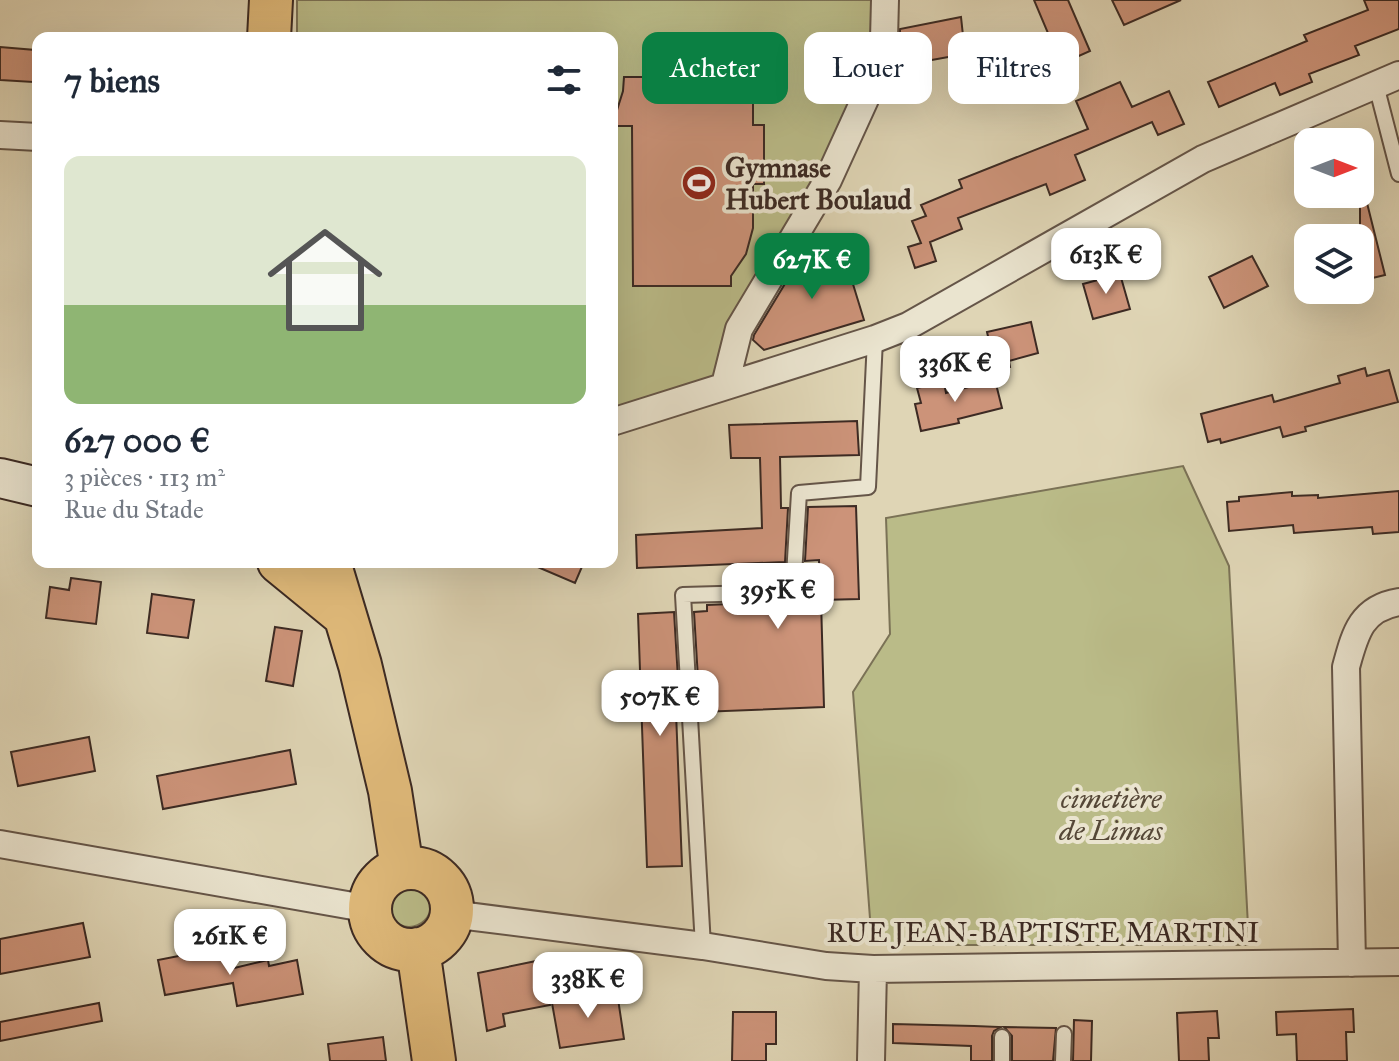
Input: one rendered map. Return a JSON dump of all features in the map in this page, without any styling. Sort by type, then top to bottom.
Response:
[{"type":"main road","points":[[269,32],[271,0]]},
{"type":"main road","points":[[0,478],[32,486]]},
{"type":"main road","points":[[286,568],[345,616]]},
{"type":"main road","points":[[331,568],[360,665],[390,791],[402,869]]},
{"type":"main road","points":[[402,869],[428,871],[446,889],[451,901],[448,926],[430,945],[418,949],[406,950],[384,940],[376,931],[370,909],[372,895],[379,883],[389,874],[402,869]]},
{"type":"main road","points":[[418,949],[434,1061]]},
{"type":"street","points":[[725,385],[739,329],[828,180],[865,99],[884,39],[885,0]]},
{"type":"street","points":[[618,420],[875,339],[921,319],[1203,159],[1387,80]]},
{"type":"street","points":[[0,135],[32,137]]},
{"type":"street","points":[[1352,963],[1346,667],[1358,625],[1385,604],[1399,602]]},
{"type":"street","points":[[0,844],[370,909]]},
{"type":"street","name":"RUE JEAN-BAPTISTE MARTINI","points":[[451,914],[703,946],[826,966],[873,969],[1399,962]]},
{"type":"street","points":[[871,1061],[873,969]]},
{"type":"lane","points":[[1387,80],[1399,174]]},
{"type":"lane","points":[[703,946],[683,595],[793,592],[799,493],[868,487],[875,339]]},
{"type":"lane","points":[[1063,1061],[1064,1034]]},
{"type":"lane","points":[[1002,1037],[1002,1061]]},
{"type":"green space","points":[[297,0],[885,0],[884,32],[804,32],[804,104],[854,104],[725,385],[618,420],[618,32],[297,32]]},
{"type":"green space","name":"cimetière de Limas","points":[[1183,466],[1229,566],[1249,945],[872,945],[853,692],[890,634],[886,518]]},
{"type":"green space","points":[[409,883],[425,889],[431,905],[425,921],[409,927],[393,921],[387,905],[393,889]]},
{"type":"building","points":[[1034,0],[1068,0],[1090,51],[1079,56],[1079,32],[1048,32]]},
{"type":"building","points":[[1112,0],[1181,0],[1124,25]]},
{"type":"building","points":[[1364,0],[1399,0],[1399,29],[1355,46],[1359,55],[1309,74],[1312,82],[1280,95],[1275,83],[1219,107],[1208,82],[1307,41],[1304,35],[1368,10]]},
{"type":"building","points":[[961,17],[963,32],[948,32],[948,57],[932,60],[932,32],[900,32],[900,29]]},
{"type":"building","points":[[0,47],[32,50],[32,82],[0,80]]},
{"type":"building","name":"Gymnase Hubert Boulaud","points":[[624,77],[642,77],[642,104],[753,104],[753,125],[764,125],[764,184],[753,184],[753,228],[746,254],[731,276],[731,286],[633,286],[632,126],[618,126]]},
{"type":"building","points":[[1120,82],[1132,107],[1169,91],[1184,124],[1158,135],[1152,122],[1075,155],[1085,180],[1050,195],[1046,184],[958,218],[962,229],[930,242],[936,261],[915,268],[908,247],[921,243],[912,221],[926,216],[921,205],[962,188],[959,180],[1088,129],[1077,104],[1079,100]]},
{"type":"building","points":[[1360,208],[1368,208],[1372,224],[1360,224]]},
{"type":"building","points":[[1374,231],[1385,275],[1374,278]]},
{"type":"building","points":[[841,245],[864,320],[764,350],[753,340],[754,335],[800,259]]},
{"type":"building","points":[[1252,256],[1268,286],[1224,308],[1209,277]]},
{"type":"building","points":[[1120,274],[1130,309],[1093,319],[1083,284]]},
{"type":"building","points":[[1031,322],[1038,353],[1009,361],[1010,367],[991,372],[986,351],[991,349],[987,332]]},
{"type":"building","points":[[1365,368],[1367,376],[1389,370],[1398,402],[1305,427],[1306,431],[1283,437],[1280,427],[1221,443],[1220,439],[1208,442],[1201,414],[1272,395],[1274,402],[1340,383],[1338,376]]},
{"type":"building","points":[[995,380],[1002,408],[958,419],[959,423],[921,431],[915,404],[921,403],[917,388],[944,382],[946,393]]},
{"type":"building","points":[[857,421],[859,455],[780,457],[781,508],[788,508],[785,562],[637,568],[636,535],[762,528],[760,458],[731,458],[729,425]]},
{"type":"building","points":[[1399,491],[1399,532],[1373,534],[1372,527],[1294,533],[1293,525],[1229,531],[1227,502],[1239,501],[1239,497],[1292,492],[1292,496],[1318,495],[1318,498]]},
{"type":"building","points":[[856,506],[859,599],[821,600],[824,707],[700,712],[694,612],[707,611],[707,605],[820,600],[819,560],[805,561],[808,507]]},
{"type":"building","points":[[540,568],[581,568],[575,583]]},
{"type":"building","points":[[71,578],[101,582],[96,624],[46,618],[50,587],[69,590]]},
{"type":"building","points":[[152,594],[194,600],[188,638],[147,633]]},
{"type":"building","points":[[674,612],[680,712],[676,712],[682,866],[647,867],[638,614]]},
{"type":"building","points":[[275,627],[302,631],[293,686],[266,681]]},
{"type":"building","points":[[89,737],[95,771],[18,786],[11,752]]},
{"type":"building","points":[[290,750],[296,784],[163,809],[157,776]]},
{"type":"building","points":[[83,923],[90,957],[0,974],[0,939]]},
{"type":"building","points":[[225,947],[230,969],[268,960],[269,966],[297,960],[303,994],[237,1006],[233,983],[165,995],[158,960]]},
{"type":"building","points":[[541,960],[550,1005],[503,1014],[505,1026],[487,1031],[478,973]]},
{"type":"building","points":[[617,992],[624,1039],[560,1048],[552,1003]]},
{"type":"building","points":[[99,1003],[102,1021],[0,1041],[0,1022]]},
{"type":"building","points":[[1353,1009],[1354,1032],[1346,1032],[1347,1061],[1297,1061],[1296,1034],[1277,1035],[1276,1012]]},
{"type":"building","points":[[1217,1011],[1219,1038],[1208,1038],[1209,1061],[1179,1061],[1177,1013]]},
{"type":"building","points":[[733,1012],[776,1012],[776,1044],[766,1044],[766,1061],[732,1061]]},
{"type":"building","points":[[1074,1020],[1092,1021],[1091,1061],[1073,1061]]},
{"type":"building","points":[[893,1024],[1001,1027],[992,1036],[992,1061],[971,1061],[971,1046],[893,1043]]},
{"type":"building","points":[[1004,1027],[1056,1028],[1053,1061],[1012,1061],[1012,1036]]},
{"type":"building","points":[[383,1037],[386,1061],[330,1061],[328,1044]]},
{"type":"place","name":"Gymnase Hubert Boulaud","points":[[699,183]]}]
